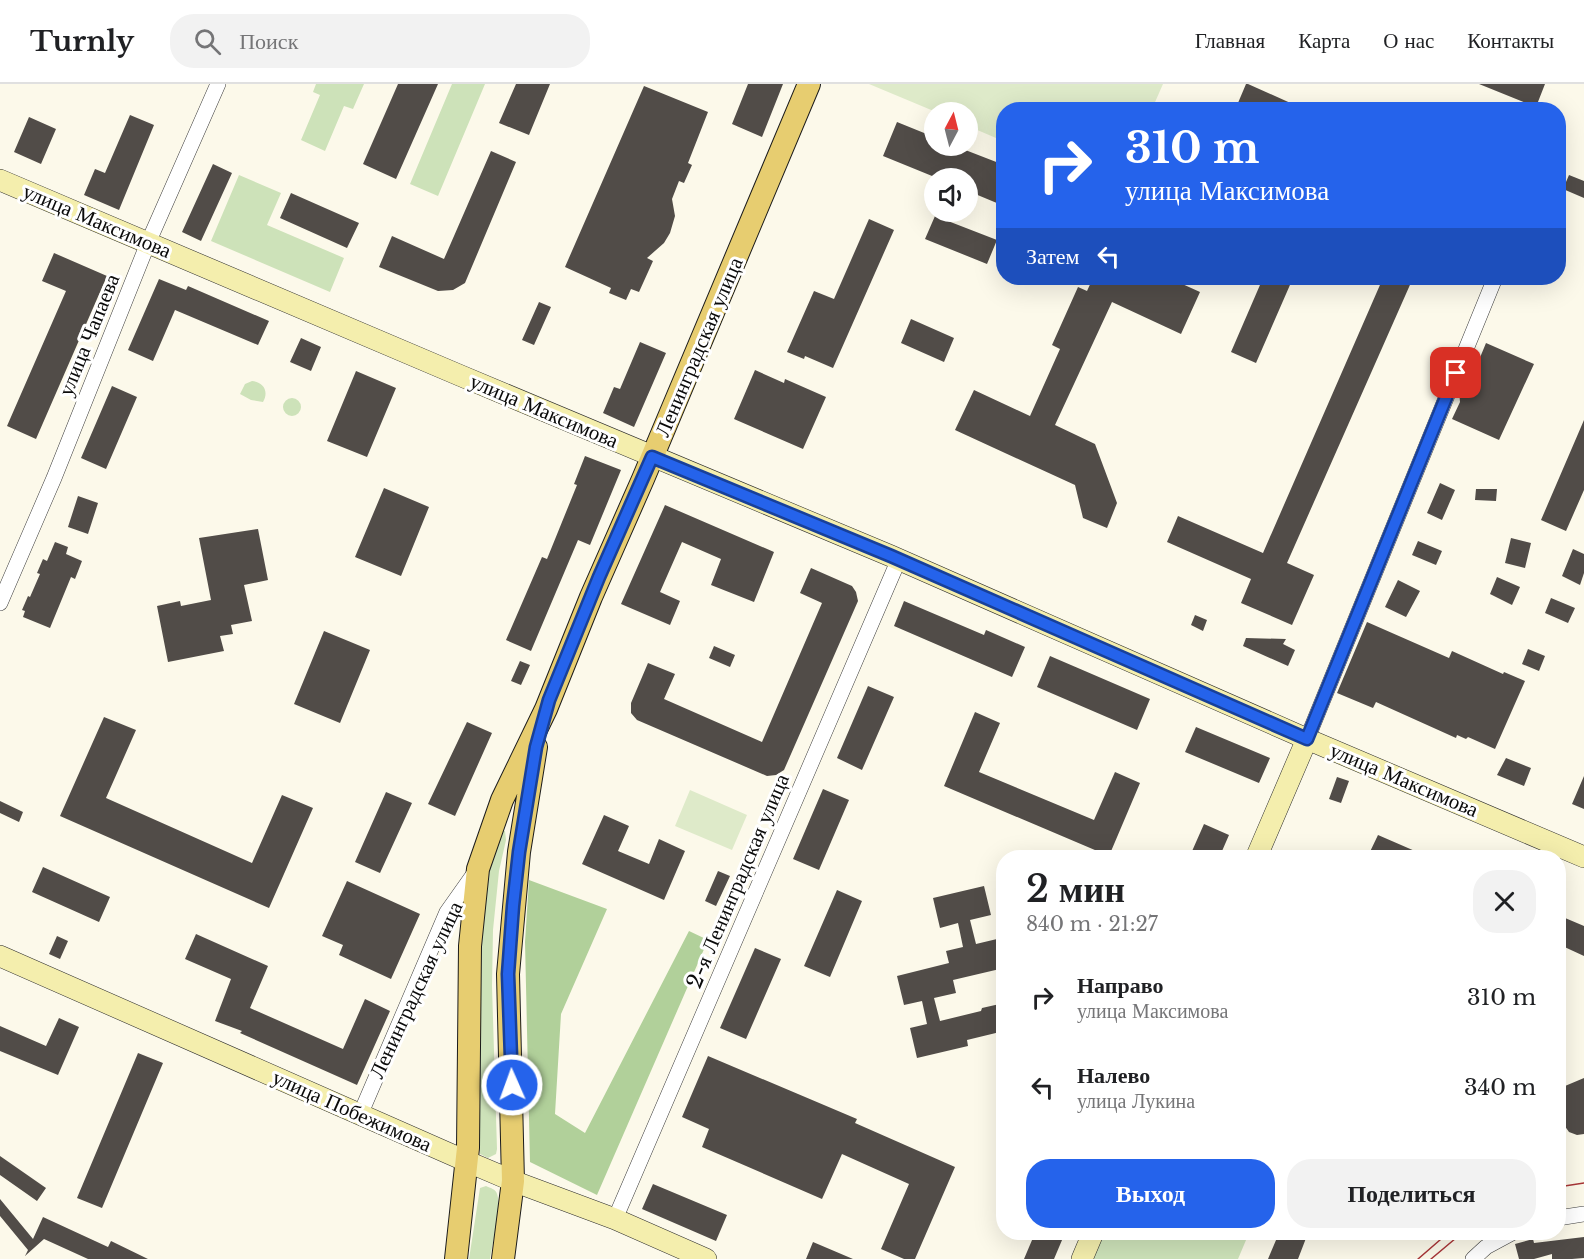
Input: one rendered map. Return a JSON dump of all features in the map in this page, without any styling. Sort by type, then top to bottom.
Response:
[{"type":"main road","name":"Ленинградская улица","points":[[456,1259],[466,1161],[470,946],[478,869],[502,801],[546,709],[603,568],[809,84]]},
{"type":"main road","name":"улица Максимова","points":[[0,180],[899,560],[1307,739],[1584,857]]},
{"type":"main road","name":"Ленинградская улица","points":[[503,1259],[513,1181],[508,974],[513,906],[536,747],[546,709]]},
{"type":"main road","points":[[1259,850],[1307,739]]},
{"type":"main road","name":"улица Побежимова","points":[[0,956],[466,1161],[615,1219],[706,1259]]},
{"type":"main road","points":[[1082,1259],[1091,1240]]},
{"type":"street","name":"улица Чапаева","points":[[0,603],[54,478],[148,243],[218,84]]},
{"type":"street","points":[[1307,739],[1492,285]]},
{"type":"street","name":"2-я Ленинградская улица","points":[[615,1219],[899,560]]},
{"type":"street","name":"Ленинградская улица","points":[[360,1115],[447,912],[478,869]]},
{"type":"street","points":[[1566,1217],[1584,1214]]},
{"type":"street","points":[[1473,1259],[1486,1247],[1499,1240]]},
{"type":"green space","points":[[316,84],[364,84],[353,109],[344,106],[325,151],[301,140],[320,95],[313,92]]},
{"type":"green space","points":[[452,84],[485,84],[438,196],[410,184]]},
{"type":"green space","points":[[869,84],[1163,84],[1155,102],[996,102],[996,138],[978,130],[978,102],[924,102],[924,107]]},
{"type":"green space","points":[[239,175],[281,193],[267,225],[344,258],[330,292],[211,241]]},
{"type":"green space","points":[[252,381],[260,383],[264,388],[266,395],[263,402],[251,400],[240,394],[245,384]]},
{"type":"green space","points":[[292,398],[300,403],[301,407],[296,415],[292,416],[284,411],[283,407],[288,399]]},
{"type":"green space","points":[[690,790],[747,815],[732,850],[675,826]]},
{"type":"green space","points":[[501,831],[505,831],[506,840],[499,871],[493,930],[492,986],[497,1149],[496,1154],[488,1158],[480,1154],[477,1063],[478,1002],[487,881],[490,859]]},
{"type":"green space","points":[[529,880],[607,909],[561,1014],[555,1114],[585,1133],[689,931],[708,940],[597,1195],[530,1162],[525,942]]},
{"type":"green space","points":[[486,1186],[495,1191],[498,1200],[498,1216],[490,1259],[469,1259],[480,1188]]},
{"type":"green space","points":[[1097,1240],[1246,1240],[1238,1259],[1089,1259]]},
{"type":"building","points":[[398,84],[438,84],[396,179],[363,164]]},
{"type":"building","points":[[516,84],[550,84],[529,135],[499,123]]},
{"type":"building","points":[[748,84],[783,84],[762,137],[732,124]]},
{"type":"building","points":[[1248,84],[1288,102],[1238,102]]},
{"type":"building","points":[[1479,84],[1545,84],[1538,102],[1524,102]]},
{"type":"building","points":[[644,86],[708,112],[688,163],[692,165],[684,183],[679,181],[672,199],[675,216],[670,233],[664,243],[647,258],[653,261],[639,292],[631,289],[626,300],[609,293],[611,288],[565,267]]},
{"type":"building","points":[[130,115],[154,125],[119,210],[84,195],[95,169],[105,173]]},
{"type":"building","points":[[29,117],[56,129],[41,164],[14,152]]},
{"type":"building","points":[[897,122],[924,133],[924,156],[978,155],[996,162],[996,203],[978,195],[978,168],[924,168],[924,173],[883,156]]},
{"type":"building","points":[[491,151],[516,162],[465,283],[453,290],[438,291],[379,267],[392,236],[444,259]]},
{"type":"building","points":[[213,164],[232,173],[201,241],[182,232]]},
{"type":"building","points":[[1569,175],[1584,181],[1584,198],[1566,190]]},
{"type":"building","points":[[291,193],[359,223],[347,248],[280,218]]},
{"type":"building","points":[[869,219],[894,230],[833,368],[805,356],[804,359],[787,352],[814,291],[834,299]]},
{"type":"building","points":[[932,222],[950,222],[996,240],[987,264],[925,239]]},
{"type":"building","points":[[54,253],[107,276],[36,439],[7,426],[66,291],[42,281]]},
{"type":"building","points":[[159,279],[186,290],[188,286],[269,321],[258,345],[175,310],[153,361],[128,350]]},
{"type":"building","points":[[1090,285],[1184,285],[1200,292],[1181,334],[1112,302],[1055,425],[1095,444],[1117,503],[1107,528],[1083,518],[1075,485],[955,430],[974,390],[1030,416],[1060,349],[1052,345],[1078,287],[1087,291]]},
{"type":"building","points":[[1260,285],[1290,285],[1256,363],[1231,352]]},
{"type":"building","points":[[1380,285],[1410,285],[1287,563],[1314,575],[1292,625],[1241,603],[1251,579],[1167,542],[1178,516],[1263,553]]},
{"type":"building","points":[[539,302],[551,307],[534,345],[522,340]]},
{"type":"building","points":[[911,319],[954,338],[944,362],[901,343]]},
{"type":"building","points":[[301,338],[321,347],[311,371],[290,362]]},
{"type":"building","points":[[640,342],[666,353],[634,427],[603,413],[614,387],[620,389]]},
{"type":"building","points":[[1486,343],[1534,364],[1499,440],[1452,419],[1460,402],[1459,391],[1468,369],[1479,360]]},
{"type":"building","points":[[755,370],[784,383],[785,379],[826,397],[803,449],[734,419]]},
{"type":"building","points":[[356,371],[396,388],[367,457],[327,441]]},
{"type":"building","points":[[112,386],[137,397],[106,469],[81,458]]},
{"type":"building","points":[[1584,420],[1584,490],[1566,531],[1541,520]]},
{"type":"building","points":[[585,456],[621,470],[590,545],[578,540],[531,651],[506,640],[542,557],[547,559],[577,485],[574,484]]},
{"type":"building","points":[[1440,483],[1455,490],[1442,520],[1427,513]]},
{"type":"building","points":[[384,488],[429,507],[401,576],[355,557]]},
{"type":"building","points":[[1476,489],[1497,489],[1496,501],[1475,500]]},
{"type":"building","points":[[78,496],[98,503],[88,534],[68,527]]},
{"type":"building","points":[[665,505],[774,552],[754,602],[711,585],[721,559],[682,542],[660,592],[680,601],[670,625],[621,604]]},
{"type":"building","points":[[258,529],[268,580],[244,585],[252,621],[231,625],[233,634],[220,636],[224,651],[168,662],[157,606],[180,601],[181,606],[211,600],[199,538]]},
{"type":"building","points":[[1511,538],[1531,543],[1525,568],[1505,563]]},
{"type":"building","points":[[1418,541],[1442,551],[1436,565],[1412,555]]},
{"type":"building","points":[[55,542],[68,547],[66,554],[82,561],[75,579],[71,577],[50,628],[23,617],[25,611],[22,610],[40,574],[37,573],[43,559],[47,561]]},
{"type":"building","points":[[1573,549],[1584,554],[1584,573],[1580,585],[1562,576]]},
{"type":"building","points":[[811,568],[852,586],[858,601],[784,770],[776,775],[767,776],[637,720],[631,713],[631,703],[648,663],[675,674],[664,699],[762,742],[822,603],[800,593]]},
{"type":"building","points":[[1497,577],[1520,587],[1512,605],[1490,594]]},
{"type":"building","points":[[1398,580],[1420,591],[1406,617],[1385,607]]},
{"type":"building","points":[[1551,598],[1575,608],[1568,623],[1545,613]]},
{"type":"building","points":[[904,601],[984,635],[986,630],[1025,647],[1012,677],[894,626]]},
{"type":"building","points":[[1195,615],[1207,620],[1203,631],[1191,625]]},
{"type":"building","points":[[1367,622],[1449,658],[1452,651],[1503,674],[1504,672],[1525,681],[1495,749],[1468,737],[1466,739],[1457,735],[1456,738],[1376,702],[1373,708],[1337,693]]},
{"type":"building","points":[[324,631],[370,650],[340,723],[294,704]]},
{"type":"building","points":[[1246,638],[1286,639],[1283,644],[1295,650],[1288,666],[1243,646]]},
{"type":"building","points":[[714,646],[735,655],[730,667],[709,658]]},
{"type":"building","points":[[1528,649],[1545,656],[1539,671],[1522,664]]},
{"type":"building","points":[[1050,656],[1150,699],[1137,730],[1037,687]]},
{"type":"building","points":[[520,661],[530,665],[521,685],[511,681]]},
{"type":"building","points":[[868,686],[894,697],[862,770],[837,758]]},
{"type":"building","points":[[975,712],[1000,723],[979,772],[1094,820],[1115,772],[1140,783],[1112,850],[1095,850],[944,786]]},
{"type":"building","points":[[104,717],[136,730],[106,798],[252,863],[282,795],[313,808],[269,908],[60,816]]},
{"type":"building","points":[[467,722],[492,733],[455,816],[428,804]]},
{"type":"building","points":[[1196,727],[1270,758],[1259,783],[1185,752]]},
{"type":"building","points":[[1506,758],[1531,768],[1524,786],[1497,775]]},
{"type":"building","points":[[1584,776],[1584,809],[1572,804]]},
{"type":"building","points":[[1337,777],[1349,781],[1341,803],[1329,799]]},
{"type":"building","points":[[823,789],[849,800],[819,870],[793,859]]},
{"type":"building","points":[[386,792],[412,803],[380,873],[355,862]]},
{"type":"building","points":[[0,801],[23,812],[19,822],[0,813]]},
{"type":"building","points":[[604,815],[629,826],[618,851],[649,864],[659,839],[685,851],[664,900],[582,864]]},
{"type":"building","points":[[1204,824],[1229,835],[1222,850],[1193,850]]},
{"type":"building","points":[[1378,835],[1413,850],[1371,850]]},
{"type":"building","points":[[43,867],[110,897],[99,922],[32,892]]},
{"type":"building","points":[[718,871],[730,876],[716,906],[705,901]]},
{"type":"building","points":[[347,881],[420,914],[391,979],[339,955],[343,945],[322,936]]},
{"type":"building","points":[[984,886],[991,915],[970,920],[976,944],[996,939],[996,970],[953,980],[956,993],[934,998],[940,1021],[996,1005],[996,1033],[967,1040],[968,1046],[917,1058],[910,1028],[927,1024],[922,1001],[904,1005],[897,976],[949,963],[946,951],[963,947],[958,923],[940,928],[933,898]]},
{"type":"building","points":[[837,890],[862,901],[830,977],[804,966]]},
{"type":"building","points":[[1566,918],[1584,926],[1584,956],[1566,948]]},
{"type":"building","points":[[196,934],[268,966],[250,1008],[343,1049],[365,999],[390,1011],[357,1085],[240,1033],[242,1031],[215,1021],[231,979],[185,959]]},
{"type":"building","points":[[57,936],[68,941],[60,959],[49,954]]},
{"type":"building","points":[[755,948],[781,959],[746,1039],[720,1028]]},
{"type":"building","points":[[59,1018],[79,1027],[58,1075],[0,1051],[0,1026],[46,1046]]},
{"type":"building","points":[[138,1053],[163,1063],[102,1208],[77,1198]]},
{"type":"building","points":[[708,1056],[857,1119],[855,1123],[955,1167],[915,1259],[904,1259],[881,1249],[909,1184],[842,1154],[822,1199],[702,1147],[709,1129],[682,1117]]},
{"type":"building","points":[[1584,1078],[1584,1134],[1577,1135],[1569,1132],[1566,1128],[1566,1086]]},
{"type":"building","points":[[0,1156],[46,1188],[37,1201],[0,1175]]},
{"type":"building","points":[[653,1184],[727,1215],[716,1241],[642,1209]]},
{"type":"building","points":[[0,1199],[33,1239],[43,1217],[108,1247],[111,1241],[148,1259],[88,1259],[44,1239],[25,1256],[28,1250],[0,1216]]},
{"type":"building","points":[[1584,1237],[1584,1258],[1552,1259],[1552,1254],[1534,1259],[1519,1259],[1515,1244],[1529,1240],[1533,1240],[1534,1243]]},
{"type":"building","points":[[1032,1240],[1062,1240],[1054,1259],[1024,1259]]},
{"type":"building","points":[[1276,1240],[1305,1240],[1298,1259],[1268,1259]]},
{"type":"building","points":[[813,1242],[853,1259],[806,1259]]},
{"type":"tram line","points":[[1566,1186],[1584,1183]]},
{"type":"tram line","points":[[1418,1259],[1440,1240]]},
{"type":"tram line","points":[[1431,1259],[1454,1240]]},
{"type":"route","points":[[512,1085],[508,974],[519,852],[536,747],[549,700],[599,577],[652,457],[891,556],[1307,739],[1456,373]]}]
